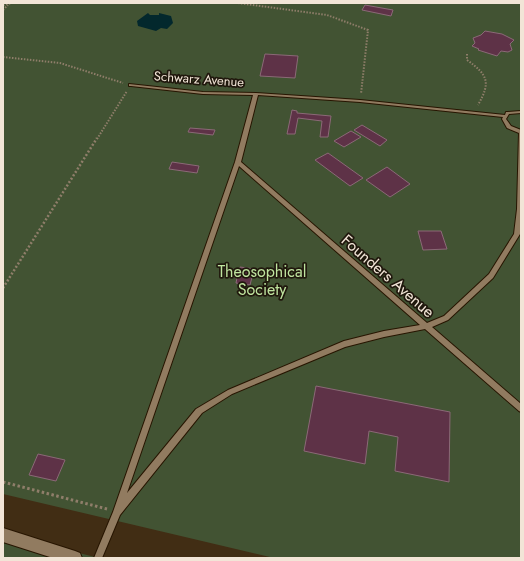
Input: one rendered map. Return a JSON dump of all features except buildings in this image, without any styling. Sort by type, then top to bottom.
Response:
[{"type":"main road","points":[[3,535],[75,558]]},
{"type":"lane","name":"Schwarz Avenue","points":[[131,85],[203,93],[256,94],[360,101],[505,116]]},
{"type":"lane","points":[[98,558],[117,512],[238,162],[256,94]]},
{"type":"lane","points":[[117,512],[199,411],[230,392],[344,344],[426,326],[446,318],[491,276],[517,234],[520,209],[521,132],[509,127],[506,123],[505,116],[514,112],[521,112]]},
{"type":"lane","name":"Founders Avenue","points":[[238,162],[521,410]]},
{"type":"path","points":[[3,10],[12,3]]},
{"type":"path","points":[[238,3],[327,15],[368,30],[360,101]]},
{"type":"path","points":[[3,5],[8,5]]},
{"type":"path","points":[[467,54],[467,60],[485,74],[487,81],[482,100],[474,112]]},
{"type":"path","points":[[3,57],[60,64],[131,85]]},
{"type":"path","name":"Schwarz Avenue","points":[[3,288],[131,85]]},
{"type":"path","points":[[3,482],[117,512]]},
{"type":"green space","name":"Theosophical Society","points":[[3,3],[521,3],[521,558],[274,558],[3,494]]},
{"type":"green space","points":[[3,534],[99,558],[3,558]]},
{"type":"water","points":[[148,13],[150,15],[159,15],[159,13],[171,16],[173,23],[167,29],[161,28],[156,31],[138,26],[137,21]]}]
